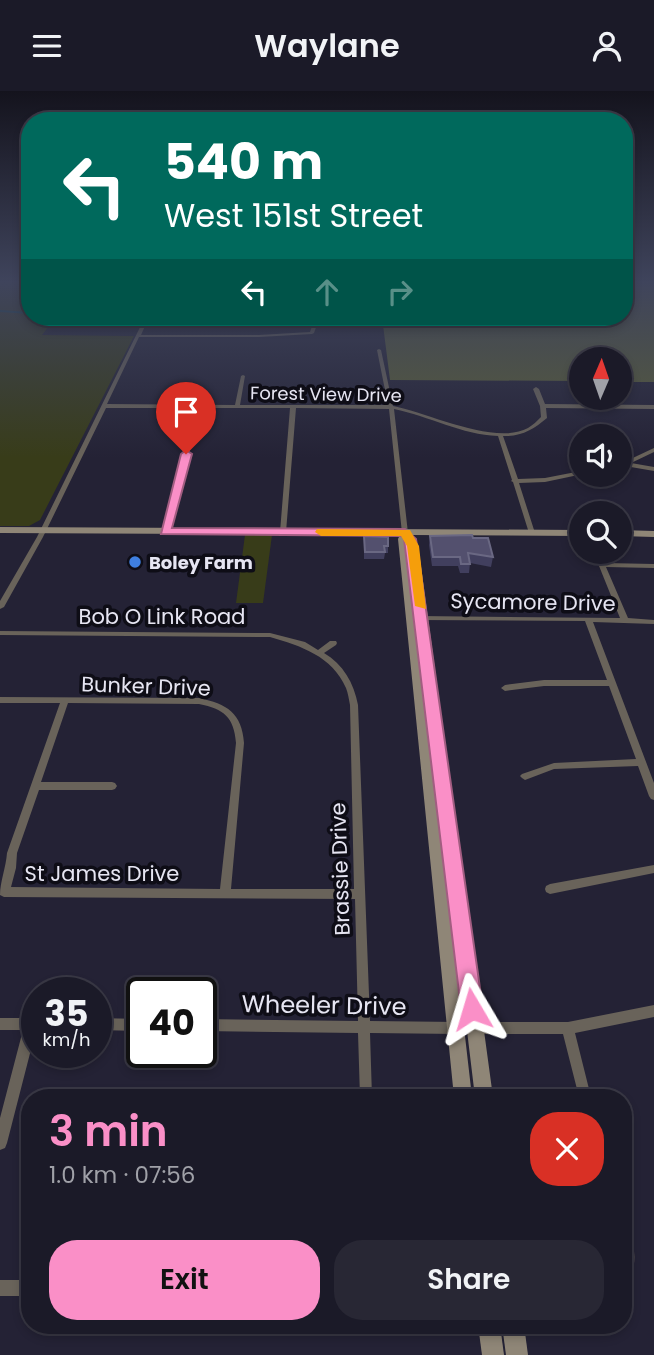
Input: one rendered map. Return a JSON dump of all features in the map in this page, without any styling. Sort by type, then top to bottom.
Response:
[{"type":"street","points":[[0,607],[42,531],[136,340]]},
{"type":"street","points":[[379,350],[391,407],[405,533],[403,539],[417,618],[483,1089]]},
{"type":"street","points":[[237,406],[243,376]]},
{"type":"street","points":[[536,389],[543,407],[654,407]]},
{"type":"street","name":"Forest View Drive","points":[[103,406],[391,407],[418,412],[455,428],[500,434],[538,425],[544,418],[543,407]]},
{"type":"street","points":[[166,531],[199,406]]},
{"type":"street","points":[[283,532],[293,407]]},
{"type":"street","points":[[500,434],[532,533]]},
{"type":"street","points":[[632,461],[654,450]]},
{"type":"street","points":[[632,466],[654,469]]},
{"type":"street","points":[[514,481],[545,480],[569,475]]},
{"type":"street","points":[[0,530],[569,533]]},
{"type":"street","points":[[632,533],[654,534]]},
{"type":"street","points":[[625,620],[602,565],[654,566]]},
{"type":"street","points":[[417,618],[462,1089]]},
{"type":"street","name":"Sycamore Drive","points":[[417,618],[654,622]]},
{"type":"street","points":[[588,619],[654,796]]},
{"type":"street","name":"Bob O Link Road","points":[[0,633],[251,634],[289,639],[320,652]]},
{"type":"street","points":[[320,652],[333,643]]},
{"type":"street","name":"Brassie Drive","points":[[320,652],[343,674],[354,705],[366,1089]]},
{"type":"street","points":[[505,688],[544,684],[610,683]]},
{"type":"street","name":"Bunker Drive","points":[[0,700],[199,701],[219,705],[236,719],[240,728],[240,743],[225,893]]},
{"type":"street","name":"St James Drive","points":[[65,700],[12,853],[4,892],[359,894]]},
{"type":"street","points":[[525,776],[554,766],[640,762]]},
{"type":"street","points":[[35,786],[112,786]]},
{"type":"street","points":[[550,889],[654,869]]},
{"type":"street","name":"Wheeler Drive","points":[[217,1025],[568,1028],[654,1011]]},
{"type":"street","points":[[0,1024],[21,1024]]},
{"type":"street","points":[[568,1028],[583,1089]]},
{"type":"street","points":[[0,1143],[21,1068]]},
{"type":"street","points":[[0,1288],[21,1288]]},
{"type":"street","points":[[490,1334],[493,1355]]},
{"type":"street","points":[[514,1334],[517,1355]]},
{"type":"green space","points":[[0,340],[132,340],[40,520],[29,526],[0,526]]},
{"type":"green space","points":[[385,340],[654,340],[654,382],[632,382],[632,347],[569,347],[569,381],[390,380]]},
{"type":"green space","points":[[245,535],[272,535],[263,603],[236,603]]},
{"type":"building","points":[[472,535],[473,538],[488,538],[493,557],[468,553],[470,564],[461,564],[460,557],[433,557],[430,536]]},
{"type":"building","points":[[364,536],[388,537],[388,546],[384,546],[385,552],[365,552]]},
{"type":"slow traffic","points":[[321,532],[405,533],[413,546],[421,606]]},
{"type":"place","name":"Boley Farm","points":[[135,562]]},
{"type":"route","points":[[186,454],[166,531],[405,533],[410,539],[423,618],[472,1009]]}]
